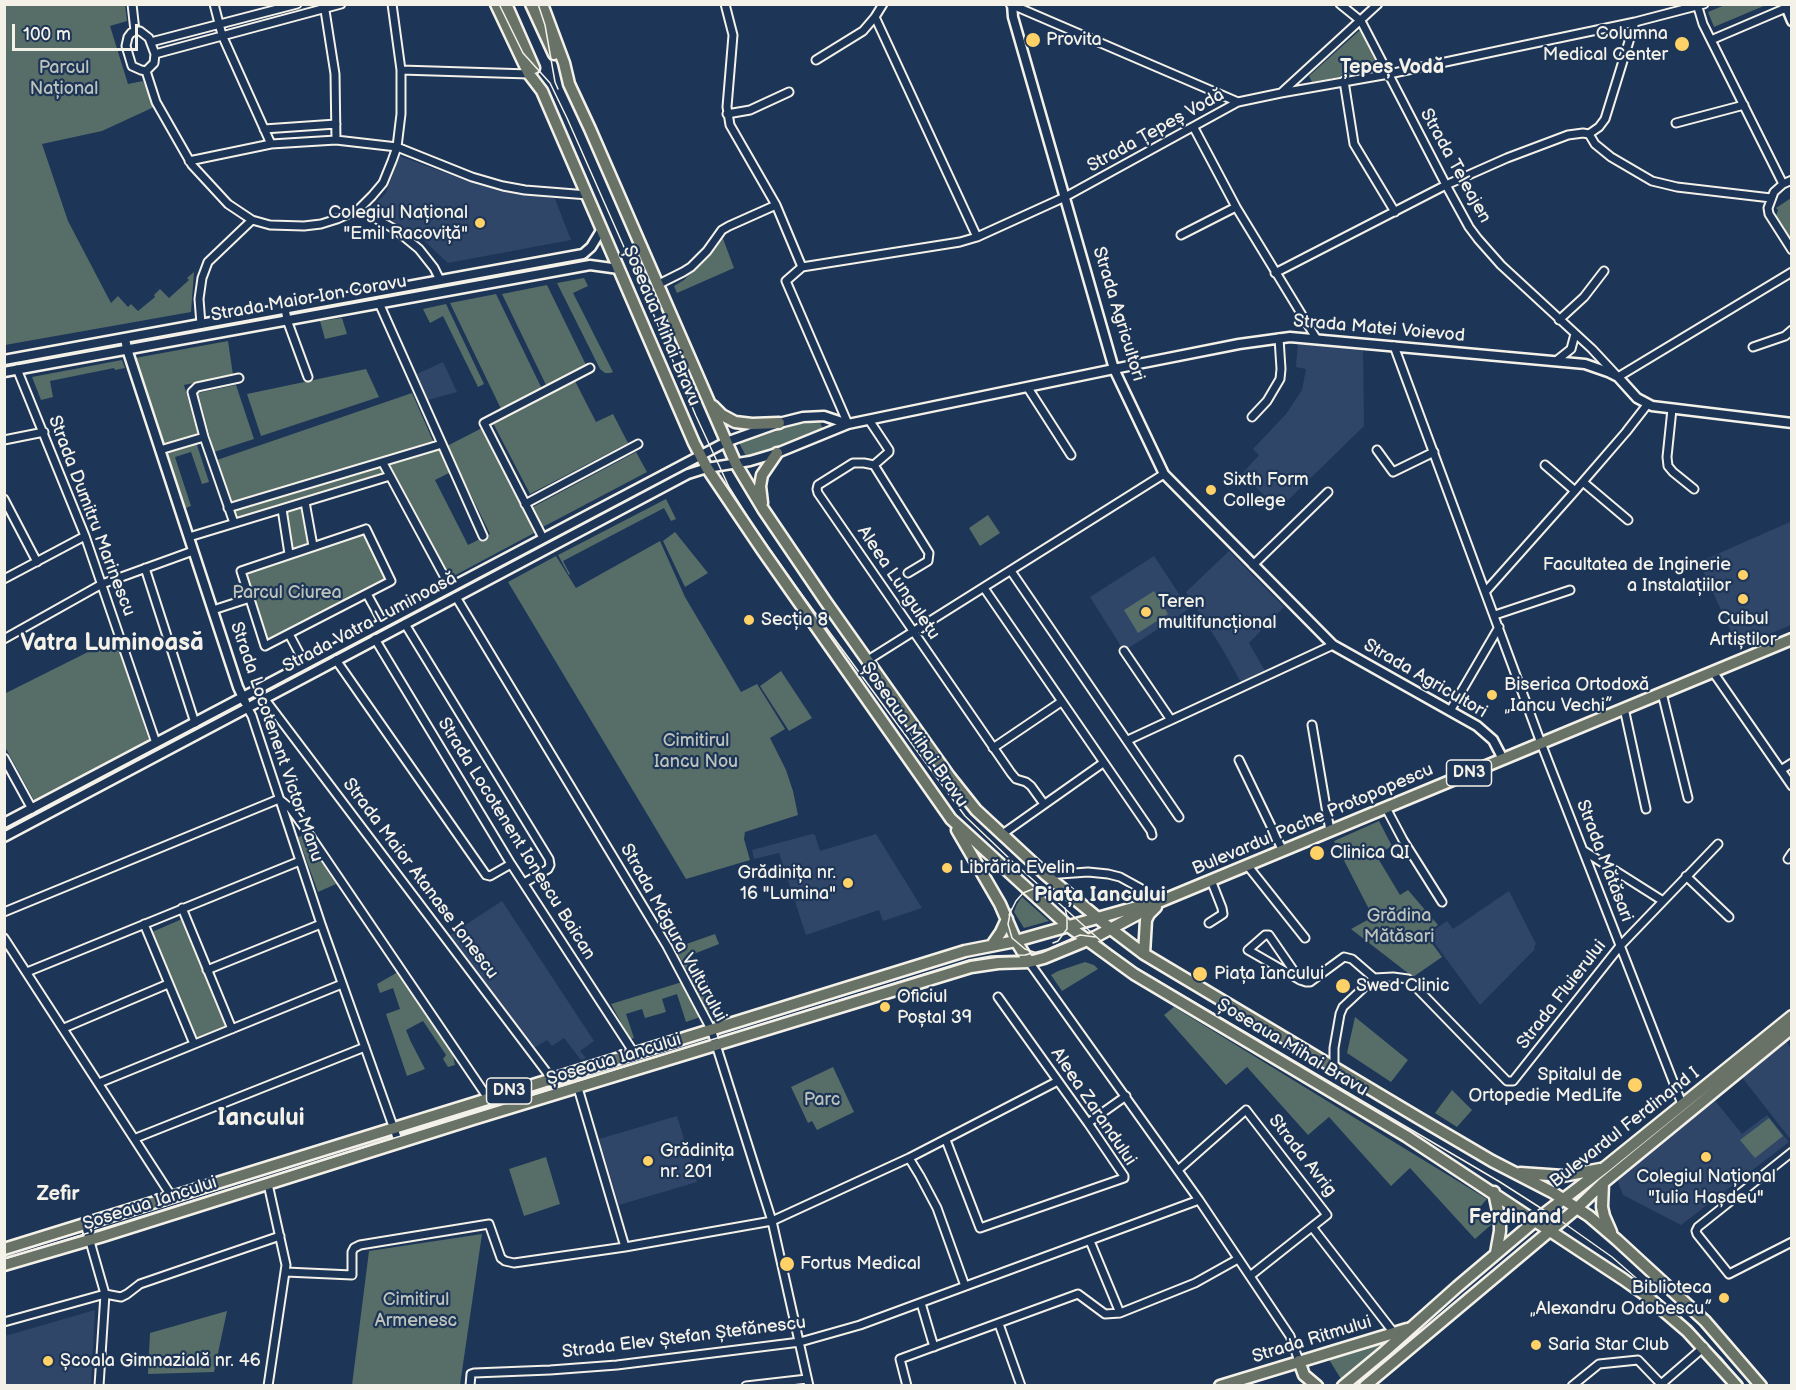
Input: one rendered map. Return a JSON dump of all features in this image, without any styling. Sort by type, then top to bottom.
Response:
[{"type":"main road","name":"Șoseaua Mihai Bravu","points":[[496,4],[529,74],[542,91],[707,468],[951,819],[1087,941],[1149,983],[1319,1083],[1494,1192],[1644,1294],[1704,1347],[1737,1386]]},
{"type":"main road","points":[[506,4],[542,91]]},
{"type":"main road","points":[[531,4],[568,84]]},
{"type":"main road","name":"Șoseaua Mihai Bravu","points":[[542,4],[564,63],[568,84],[590,129],[736,464],[763,509],[969,802],[1001,835],[1046,875],[1144,954],[1399,1107],[1577,1208],[1617,1240],[1706,1321],[1761,1386]]},
{"type":"main road","points":[[707,399],[722,415],[735,422],[779,423]]},
{"type":"main road","points":[[763,509],[760,481],[777,453]]},
{"type":"main road","name":"Bulevardul Pache Protopopescu","points":[[1111,929],[1166,899],[1791,639]]},
{"type":"main road","points":[[951,819],[1029,962]]},
{"type":"main road","points":[[1144,954],[1144,931],[1147,918],[1150,912],[1166,899]]},
{"type":"main road","name":"Bulevardul Pache Protopopescu","points":[[1098,919],[1133,908],[1150,906]]},
{"type":"main road","points":[[993,945],[1007,919]]},
{"type":"main road","name":"DN3","points":[[1016,941],[1098,919]]},
{"type":"main road","name":"DN3","points":[[1029,962],[1087,941],[1111,929]]},
{"type":"main road","name":"Șoseaua Iancului","points":[[4,1249],[965,951],[1016,941]]},
{"type":"main road","name":"Șoseaua Iancului","points":[[4,1265],[971,967],[1029,962]]},
{"type":"main road","name":"Bulevardul Ferdinand I","points":[[1368,1384],[1577,1208],[1603,1183],[1784,1034],[1791,1017]]},
{"type":"main road","name":"Bulevardul Ferdinand I","points":[[1343,1386],[1562,1198],[1604,1168],[1683,1104],[1784,1034]]},
{"type":"main road","points":[[1514,1173],[1563,1176],[1628,1163]]},
{"type":"main road","points":[[1603,1183],[1604,1216],[1617,1240]]},
{"type":"main road","points":[[1494,1192],[1500,1221],[1496,1253]]},
{"type":"main road","name":"Strada Ritmului","points":[[1220,1386],[1413,1327]]},
{"type":"main road","points":[[1299,1360],[1304,1380],[1317,1386]]},
{"type":"street","points":[[132,4],[135,31]]},
{"type":"street","points":[[214,4],[222,35],[271,144]]},
{"type":"street","points":[[151,42],[297,4]]},
{"type":"street","points":[[155,54],[341,4]]},
{"type":"street","points":[[146,71],[156,102],[189,161],[228,204],[252,220],[285,226],[303,226],[338,219],[359,209],[383,183],[396,147],[401,114],[401,70],[392,4]]},
{"type":"street","points":[[725,4],[733,35],[727,114],[733,132],[776,206],[802,267],[786,281],[848,424]]},
{"type":"street","points":[[816,60],[869,25],[883,4]]},
{"type":"street","name":"Strada Teleajen","points":[[1340,4],[1361,21],[1469,227],[1491,254],[1618,377]]},
{"type":"street","points":[[1281,93],[1378,4]]},
{"type":"street","points":[[1011,5],[1238,102]]},
{"type":"street","name":"Strada Agricultori","points":[[1011,5],[1114,369],[1164,474],[1333,645],[1486,733],[1498,748],[1503,759]]},
{"type":"street","points":[[1700,5],[1700,18],[1784,184]]},
{"type":"street","name":"Strada Țepeș Vodă","points":[[802,267],[960,242],[977,237],[1065,198],[1238,102],[1389,74],[1635,22],[1700,5]]},
{"type":"street","points":[[1711,40],[1785,6],[1791,21]]},
{"type":"street","points":[[324,7],[335,74],[336,140]]},
{"type":"street","points":[[875,17],[977,237]]},
{"type":"street","points":[[1275,273],[1446,185],[1507,158],[1568,135],[1589,134],[1599,127],[1605,118],[1635,22]]},
{"type":"street","points":[[135,31],[145,34],[155,54],[154,63],[146,71],[132,66],[126,46],[128,37],[135,31]]},
{"type":"street","points":[[401,70],[529,74]]},
{"type":"street","points":[[1344,81],[1354,144],[1395,212]]},
{"type":"street","points":[[727,114],[740,113],[762,106],[789,92]]},
{"type":"street","points":[[1676,123],[1744,105]]},
{"type":"street","points":[[264,129],[336,124]]},
{"type":"street","points":[[1194,128],[1236,207],[1316,339]]},
{"type":"street","points":[[1589,134],[1595,144],[1611,157],[1652,181],[1677,187],[1771,198]]},
{"type":"street","points":[[189,161],[271,144],[336,140],[396,147],[472,177],[503,186],[588,195]]},
{"type":"street","points":[[1791,180],[1774,192],[1768,208],[1769,214],[1791,250]]},
{"type":"street","points":[[657,285],[691,267],[707,251],[722,230],[776,206]]},
{"type":"street","points":[[1181,235],[1236,207]]},
{"type":"street","points":[[359,209],[389,225],[419,249],[434,268],[440,280],[442,292]]},
{"type":"street","points":[[201,324],[199,299],[202,278],[208,262],[252,220]]},
{"type":"street","name":"Strada Maior Ion Coravu","points":[[4,360],[583,254],[589,250],[602,229]]},
{"type":"street","name":"Strada Maior Ion Coravu","points":[[4,372],[590,265],[619,269]]},
{"type":"street","points":[[1559,320],[1584,297],[1604,271]]},
{"type":"street","points":[[1618,377],[1791,272]]},
{"type":"street","points":[[376,292],[483,536]]},
{"type":"street","points":[[285,308],[287,320],[308,377]]},
{"type":"street","points":[[1753,347],[1785,336],[1791,330]]},
{"type":"street","points":[[1556,361],[1571,349],[1575,334]]},
{"type":"street","name":"Strada Locotenent Victor Manu","points":[[125,338],[242,697],[252,716],[321,924],[399,1143]]},
{"type":"street","points":[[1252,417],[1267,401],[1280,379],[1279,338]]},
{"type":"street","name":"Strada Matei Voievod","points":[[724,466],[777,453],[848,424],[1239,344],[1279,338],[1316,339],[1556,361],[1596,368],[1618,377],[1637,399],[1647,405]]},
{"type":"street","name":"Strada Mătăsari","points":[[1394,346],[1541,743],[1683,1104]]},
{"type":"street","points":[[15,358],[17,369]]},
{"type":"street","points":[[543,538],[484,423],[590,368]]},
{"type":"street","name":"Strada Dumitru Marinescu","points":[[17,369],[85,537],[156,743]]},
{"type":"street","points":[[234,523],[204,437],[192,393],[197,387],[239,378]]},
{"type":"street","points":[[1028,388],[1071,455]]},
{"type":"street","points":[[1486,591],[1583,482],[1647,405],[1791,423]]},
{"type":"street","points":[[1672,409],[1668,466],[1672,472],[1694,489]]},
{"type":"street","name":"Strada Matei Voievod","points":[[714,448],[779,423],[813,416],[824,416],[848,424]]},
{"type":"street","points":[[869,420],[889,450],[887,455],[874,465]]},
{"type":"street","points":[[4,440],[44,432]]},
{"type":"street","points":[[160,450],[204,437]]},
{"type":"street","points":[[228,508],[442,444]]},
{"type":"street","points":[[525,504],[638,444]]},
{"type":"street","name":"Strada Vatra Luminoasă","points":[[4,824],[714,448]]},
{"type":"street","points":[[1377,450],[1393,472],[1434,452]]},
{"type":"street","points":[[383,463],[456,597]]},
{"type":"street","name":"Aleea Lungulețu","points":[[908,573],[928,561],[929,553],[874,465],[853,463],[818,485],[818,493],[993,748],[1011,773],[1031,786],[1044,804]]},
{"type":"street","points":[[1545,465],[1575,491]]},
{"type":"street","name":"Strada Vatra Luminoasă","points":[[4,837],[688,474],[724,466]]},
{"type":"street","points":[[868,660],[1164,474]]},
{"type":"street","points":[[189,537],[390,477]]},
{"type":"street","points":[[1583,482],[1628,520]]},
{"type":"street","points":[[1253,565],[1328,492]]},
{"type":"street","points":[[4,499],[37,562]]},
{"type":"street","points":[[305,502],[312,546]]},
{"type":"street","points":[[282,509],[289,554]]},
{"type":"street","points":[[366,529],[391,581],[265,646],[242,571],[312,546],[366,529]]},
{"type":"street","points":[[4,579],[85,537]]},
{"type":"street","points":[[4,639],[102,584],[193,551]]},
{"type":"street","points":[[145,568],[195,723]]},
{"type":"street","points":[[1011,571],[1179,817]]},
{"type":"street","points":[[984,588],[1152,835]]},
{"type":"street","points":[[1495,615],[1570,590]]},
{"type":"street","points":[[367,594],[383,623]]},
{"type":"street","name":"Strada Măgura Vulturului","points":[[456,597],[667,946],[711,1029],[772,1221],[808,1382]]},
{"type":"street","points":[[213,610],[250,598]]},
{"type":"street","points":[[405,624],[549,859],[548,869],[524,883]]},
{"type":"street","points":[[1450,711],[1499,627]]},
{"type":"street","points":[[289,634],[305,664]]},
{"type":"street","name":"Strada Locotenent Ionescu Baican","points":[[375,639],[511,864],[634,1053]]},
{"type":"street","points":[[1128,740],[1333,645]]},
{"type":"street","points":[[1124,651],[1171,720]]},
{"type":"street","points":[[336,660],[486,875],[490,876],[511,864]]},
{"type":"street","points":[[1713,672],[1791,786]]},
{"type":"street","points":[[1662,693],[1688,798]]},
{"type":"street","name":"Strada Maior Atanase Ionescu","points":[[264,698],[551,1078]]},
{"type":"street","points":[[993,748],[1061,702]]},
{"type":"street","points":[[1624,708],[1646,809]]},
{"type":"street","points":[[1312,725],[1330,831]]},
{"type":"street","points":[[4,758],[32,809]]},
{"type":"street","points":[[1239,760],[1283,850]]},
{"type":"street","points":[[1001,835],[1103,763]]},
{"type":"street","points":[[1780,770],[1791,763]]},
{"type":"street","points":[[4,912],[279,799],[290,808],[309,834],[488,1098]]},
{"type":"street","points":[[1386,808],[1442,902]]},
{"type":"street","name":"Strada Fluierului","points":[[1374,978],[1398,977],[1411,981],[1510,1082],[1513,1081],[1620,946],[1718,843]]},
{"type":"street","points":[[1583,850],[1663,901]]},
{"type":"street","points":[[27,972],[300,861]]},
{"type":"street","points":[[1247,865],[1305,938]]},
{"type":"street","points":[[1046,875],[1096,872],[1120,877],[1140,888],[1150,906]]},
{"type":"street","points":[[1686,876],[1729,917]]},
{"type":"street","points":[[1209,923],[1223,911],[1211,880]]},
{"type":"street","points":[[182,908],[232,1029]]},
{"type":"street","points":[[144,924],[194,1044]]},
{"type":"street","points":[[207,970],[321,924]]},
{"type":"street","points":[[1300,980],[1269,935],[1265,935],[1248,950],[1300,980],[1306,982],[1310,982],[1344,957],[1352,959],[1374,978],[1343,1007],[1334,1048],[1334,1066]]},
{"type":"street","points":[[4,938],[136,1138],[172,1197]]},
{"type":"street","points":[[1029,962],[1199,1200],[1290,1336],[1299,1360]]},
{"type":"street","points":[[64,1029],[168,984]]},
{"type":"street","points":[[99,1083],[342,984]]},
{"type":"street","name":"Aleea Zarandului","points":[[946,1140],[981,1228],[1124,1178],[1088,1123],[998,998]]},
{"type":"street","points":[[136,1138],[365,1047]]},
{"type":"street","points":[[286,1272],[352,1275],[352,1252],[360,1245],[489,1224],[501,1258],[509,1263],[625,1247],[772,1221],[946,1140],[1058,1081]]},
{"type":"street","points":[[579,1088],[625,1247]]},
{"type":"street","points":[[1088,1123],[1126,1096]]},
{"type":"street","name":"Strada Avrig","points":[[1178,1170],[1246,1110],[1327,1215],[1250,1276]]},
{"type":"street","points":[[1791,1152],[1698,1227],[1697,1234],[1729,1274],[1791,1242]]},
{"type":"street","points":[[909,1158],[937,1208],[965,1286]]},
{"type":"street","points":[[268,1184],[286,1272],[268,1386]]},
{"type":"street","name":"Strada Elev Ștefan Ștefănescu","points":[[470,1386],[471,1374],[474,1373],[617,1365],[800,1342],[921,1303],[1199,1200]]},
{"type":"street","points":[[85,1224],[105,1294],[99,1386]]},
{"type":"street","points":[[1312,1227],[1394,1333]]},
{"type":"street","points":[[4,1322],[105,1294],[121,1297],[140,1284],[280,1236]]},
{"type":"street","points":[[1090,1241],[1120,1313]]},
{"type":"street","points":[[907,1386],[900,1359],[1078,1294],[1105,1314],[1120,1313],[1195,1283],[1238,1258]]},
{"type":"street","points":[[921,1303],[934,1347]]},
{"type":"street","points":[[999,1324],[1021,1386]]},
{"type":"street","points":[[1572,1386],[1599,1364],[1638,1360],[1660,1385],[1704,1347]]},
{"type":"street","points":[[746,1386],[808,1382]]},
{"type":"shaded area","name":"Colegiul Național \"Emil Racoviță\"","points":[[399,156],[482,186],[555,199],[571,240],[448,263],[421,238],[371,208],[386,193]]},
{"type":"shaded area","points":[[1298,341],[1363,345],[1364,426],[1279,509],[1242,474],[1259,455],[1253,449],[1286,414],[1302,390],[1306,369],[1296,367]]},
{"type":"shaded area","points":[[443,362],[457,392],[428,400],[417,374]]},
{"type":"shaded area","points":[[1792,523],[1791,625],[1738,647],[1699,562]]},
{"type":"shaded area","points":[[1229,551],[1284,607],[1249,643],[1266,673],[1242,684],[1186,592]]},
{"type":"shaded area","points":[[1154,556],[1189,609],[1124,651],[1090,597]]},
{"type":"shaded area","name":"Grădinița nr. 16 \"Lumina\"","points":[[876,834],[922,908],[883,921],[879,910],[806,935],[779,853],[754,859],[752,850],[815,835],[820,851]]},
{"type":"shaded area","points":[[1509,891],[1536,944],[1535,949],[1480,1005],[1428,934],[1447,921],[1453,929]]},
{"type":"shaded area","points":[[502,901],[594,1041],[580,1051],[586,1058],[581,1060],[564,1038],[552,1046],[547,1040],[534,1048],[450,935]]},
{"type":"shaded area","points":[[1785,1040],[1791,1049],[1791,1140],[1741,1076]]},
{"type":"shaded area","name":"Colegiul Național \"Iulia Hașdeu\"","points":[[1712,1097],[1742,1134],[1767,1115],[1789,1142],[1681,1225],[1623,1195],[1618,1182],[1620,1176]]},
{"type":"shaded area","name":"Grădinița nr. 201","points":[[677,1116],[697,1182],[619,1205],[599,1139]]},
{"type":"shaded area","name":"Școala Gimnazială nr. 46","points":[[95,1310],[91,1385],[5,1385],[5,1336]]},
{"type":"green space","name":"Parcul Național","points":[[5,4],[125,5],[127,21],[110,26],[128,84],[143,81],[154,107],[102,131],[42,144],[68,221],[111,303],[118,296],[128,307],[131,304],[138,311],[155,297],[154,295],[160,289],[169,298],[189,280],[187,278],[194,272],[191,312],[5,345]]},
{"type":"green space","points":[[1725,5],[1766,5],[1714,27],[1708,12]]},
{"type":"green space","points":[[1360,30],[1380,70],[1312,82],[1309,76]]},
{"type":"green space","points":[[1791,198],[1791,244],[1775,219],[1778,210],[1776,208]]},
{"type":"green space","points":[[722,236],[734,268],[677,293],[674,286],[684,280],[706,258]]},
{"type":"green space","points":[[563,261],[563,267],[458,286],[457,280]]},
{"type":"green space","points":[[584,278],[588,286],[573,293],[613,372],[610,373],[605,373],[600,369],[557,283]]},
{"type":"green space","points":[[547,285],[587,367],[547,387],[502,294]]},
{"type":"green space","points":[[496,294],[542,389],[502,411],[450,303]]},
{"type":"green space","points":[[446,304],[484,384],[478,387],[443,316],[430,323],[423,309]]},
{"type":"green space","points":[[274,314],[275,319],[135,345],[134,343],[134,338]]},
{"type":"green space","points":[[342,318],[347,334],[325,339],[320,321]]},
{"type":"green space","points":[[228,341],[233,375],[184,385],[198,435],[164,446],[135,358]]},
{"type":"green space","points":[[122,360],[125,368],[115,370],[114,368],[50,381],[53,397],[41,400],[32,377]]},
{"type":"green space","points":[[366,369],[379,397],[261,436],[247,394]]},
{"type":"green space","points":[[575,381],[596,422],[613,414],[628,443],[530,494],[493,423]]},
{"type":"green space","points":[[236,385],[254,439],[214,452],[198,393]]},
{"type":"green space","points":[[412,393],[434,443],[232,503],[217,460]]},
{"type":"green space","points":[[820,422],[824,432],[748,460],[737,439],[778,426]]},
{"type":"green space","points":[[482,428],[536,532],[450,578],[390,465],[440,449],[451,472],[435,480],[468,545],[490,534],[447,446]]},
{"type":"green space","points":[[196,442],[209,482],[202,484],[191,452],[175,457],[191,506],[183,509],[165,452]]},
{"type":"green space","points":[[636,452],[647,472],[541,528],[531,508]]},
{"type":"green space","points":[[382,466],[387,475],[235,521],[232,510]]},
{"type":"green space","points":[[666,499],[676,519],[671,521],[664,508],[563,561],[569,575],[558,555]]},
{"type":"green space","name":"Parcul Ciurea","points":[[304,504],[311,548],[365,531],[388,580],[267,642],[244,572],[290,555],[284,510]]},
{"type":"green space","points":[[988,515],[1000,533],[980,546],[969,528]]},
{"type":"green space","points":[[675,532],[708,573],[685,587],[663,541]]},
{"type":"green space","name":"Cimitirul Iancu Nou","points":[[660,541],[685,597],[741,692],[757,684],[785,729],[770,738],[786,770],[798,815],[745,832],[744,839],[750,860],[686,879],[508,582],[556,556],[576,588]]},
{"type":"green space","name":"Teren multifuncțional","points":[[1154,591],[1168,614],[1138,633],[1124,610]]},
{"type":"green space","points":[[116,638],[149,741],[35,802],[5,747],[4,694]]},
{"type":"green space","points":[[781,671],[812,718],[789,731],[760,686]]},
{"type":"green space","name":"Grădina Mătăsari","points":[[1379,821],[1392,846],[1376,855],[1400,895],[1408,890],[1438,925],[1425,934],[1442,957],[1413,977],[1351,929],[1373,917],[1334,841]]},
{"type":"green space","points":[[304,835],[336,884],[318,892],[298,837]]},
{"type":"green space","points":[[1022,897],[1049,921],[1024,928],[1014,912]]},
{"type":"green space","points":[[182,919],[226,1027],[197,1039],[152,932]]},
{"type":"green space","points":[[715,934],[719,944],[691,955],[701,979],[706,977],[718,1008],[708,1012],[675,948]]},
{"type":"green space","points":[[1085,962],[1098,969],[1062,991],[1051,975]]},
{"type":"green space","points":[[398,972],[452,1050],[455,1065],[448,1067],[443,1059],[446,1055],[423,1021],[406,1030],[425,1069],[407,1076],[386,1014],[400,1009],[393,988],[380,993],[377,984]]},
{"type":"green space","points":[[682,982],[700,1017],[686,1022],[677,994],[662,999],[666,1012],[645,1018],[642,1009],[626,1014],[634,1038],[630,1039],[611,1004]]},
{"type":"green space","points":[[1174,1007],[1487,1199],[1474,1214],[1483,1224],[1488,1219],[1492,1224],[1475,1239],[1410,1168],[1391,1186],[1329,1117],[1308,1135],[1247,1067],[1226,1085],[1164,1015]]},
{"type":"green space","points":[[1355,1017],[1408,1060],[1391,1082],[1347,1053]]},
{"type":"green space","name":"Parc","points":[[833,1067],[854,1112],[817,1130],[812,1121],[808,1123],[791,1087]]},
{"type":"green space","points":[[1452,1090],[1472,1110],[1457,1127],[1435,1113]]},
{"type":"green space","points":[[1769,1118],[1783,1136],[1755,1158],[1740,1140]]},
{"type":"green space","points":[[546,1157],[560,1204],[524,1216],[509,1169]]},
{"type":"green space","name":"Cimitirul Armenesc","points":[[482,1234],[460,1385],[352,1385],[369,1251]]},
{"type":"green space","points":[[227,1311],[214,1372],[148,1374],[150,1333]]},
{"type":"green space","points":[[1386,1341],[1341,1379],[1328,1358]]},
{"type":"tram line","points":[[499,4],[523,53],[550,83],[567,118],[729,487],[797,588],[965,816],[1112,951],[1138,969],[1500,1182],[1612,1257],[1682,1318],[1722,1359],[1744,1386]]},
{"type":"tram line","points":[[538,4],[545,25],[558,89]]},
{"type":"tram line","points":[[1009,915],[1023,893],[1033,889],[1047,890]]},
{"type":"tram line","points":[[1053,943],[1058,941],[1067,929],[1065,908]]},
{"type":"tram line","points":[[1011,909],[1008,924],[1012,938],[1025,949],[1037,953]]},
{"type":"tram line","points":[[4,1259],[969,960],[991,956],[1025,955],[1048,949],[1080,935],[1095,937]]},
{"type":"place","name":"Provita","points":[[1033,40]]},
{"type":"place","name":"Columna Medical Center","points":[[1682,44]]},
{"type":"place","name":"Colegiul Național \"Emil Racoviță\"","points":[[480,223]]},
{"type":"place","name":"Sixth Form College","points":[[1211,490]]},
{"type":"place","name":"Facultatea de Inginerie a Instalațiilor","points":[[1743,575]]},
{"type":"place","name":"Cuibul Artiștilor","points":[[1743,599]]},
{"type":"place","name":"Teren multifuncțional","points":[[1146,612]]},
{"type":"place","name":"Secția 8","points":[[749,620]]},
{"type":"place","name":"Biserica Ortodoxă „Iancu Vechi”","points":[[1492,695]]},
{"type":"place","name":"Clinica QI","points":[[1317,853]]},
{"type":"place","name":"Librăria Evelin","points":[[947,868]]},
{"type":"place","name":"Grădinița nr. 16 \"Lumina\"","points":[[848,883]]},
{"type":"place","name":"Piața Iancului","points":[[1200,974]]},
{"type":"place","name":"Swed Clinic","points":[[1343,986]]},
{"type":"place","name":"Oficiul Poștal 39","points":[[885,1007]]},
{"type":"place","name":"Spitalul de Ortopedie MedLife","points":[[1635,1085]]},
{"type":"place","name":"Colegiul Național \"Iulia Hașdeu\"","points":[[1706,1157]]},
{"type":"place","name":"Grădinița nr. 201","points":[[648,1161]]},
{"type":"place","name":"Fortus Medical","points":[[787,1264]]},
{"type":"place","name":"Biblioteca „Alexandru Odobescu”","points":[[1724,1298]]},
{"type":"place","name":"Saria Star Club","points":[[1536,1345]]},
{"type":"place","name":"Școala Gimnazială nr. 46","points":[[48,1361]]},
{"type":"district","name":"Țepeș Vodă","points":[[1392,68]]},
{"type":"district","name":"Vatra Luminoasă","points":[[112,644]]},
{"type":"district","name":"Piața Iancului","points":[[1100,896]]},
{"type":"district","name":"Iancului","points":[[261,1119]]},
{"type":"district","name":"Zefir","points":[[58,1195]]},
{"type":"district","name":"Ferdinand","points":[[1515,1218]]}]
